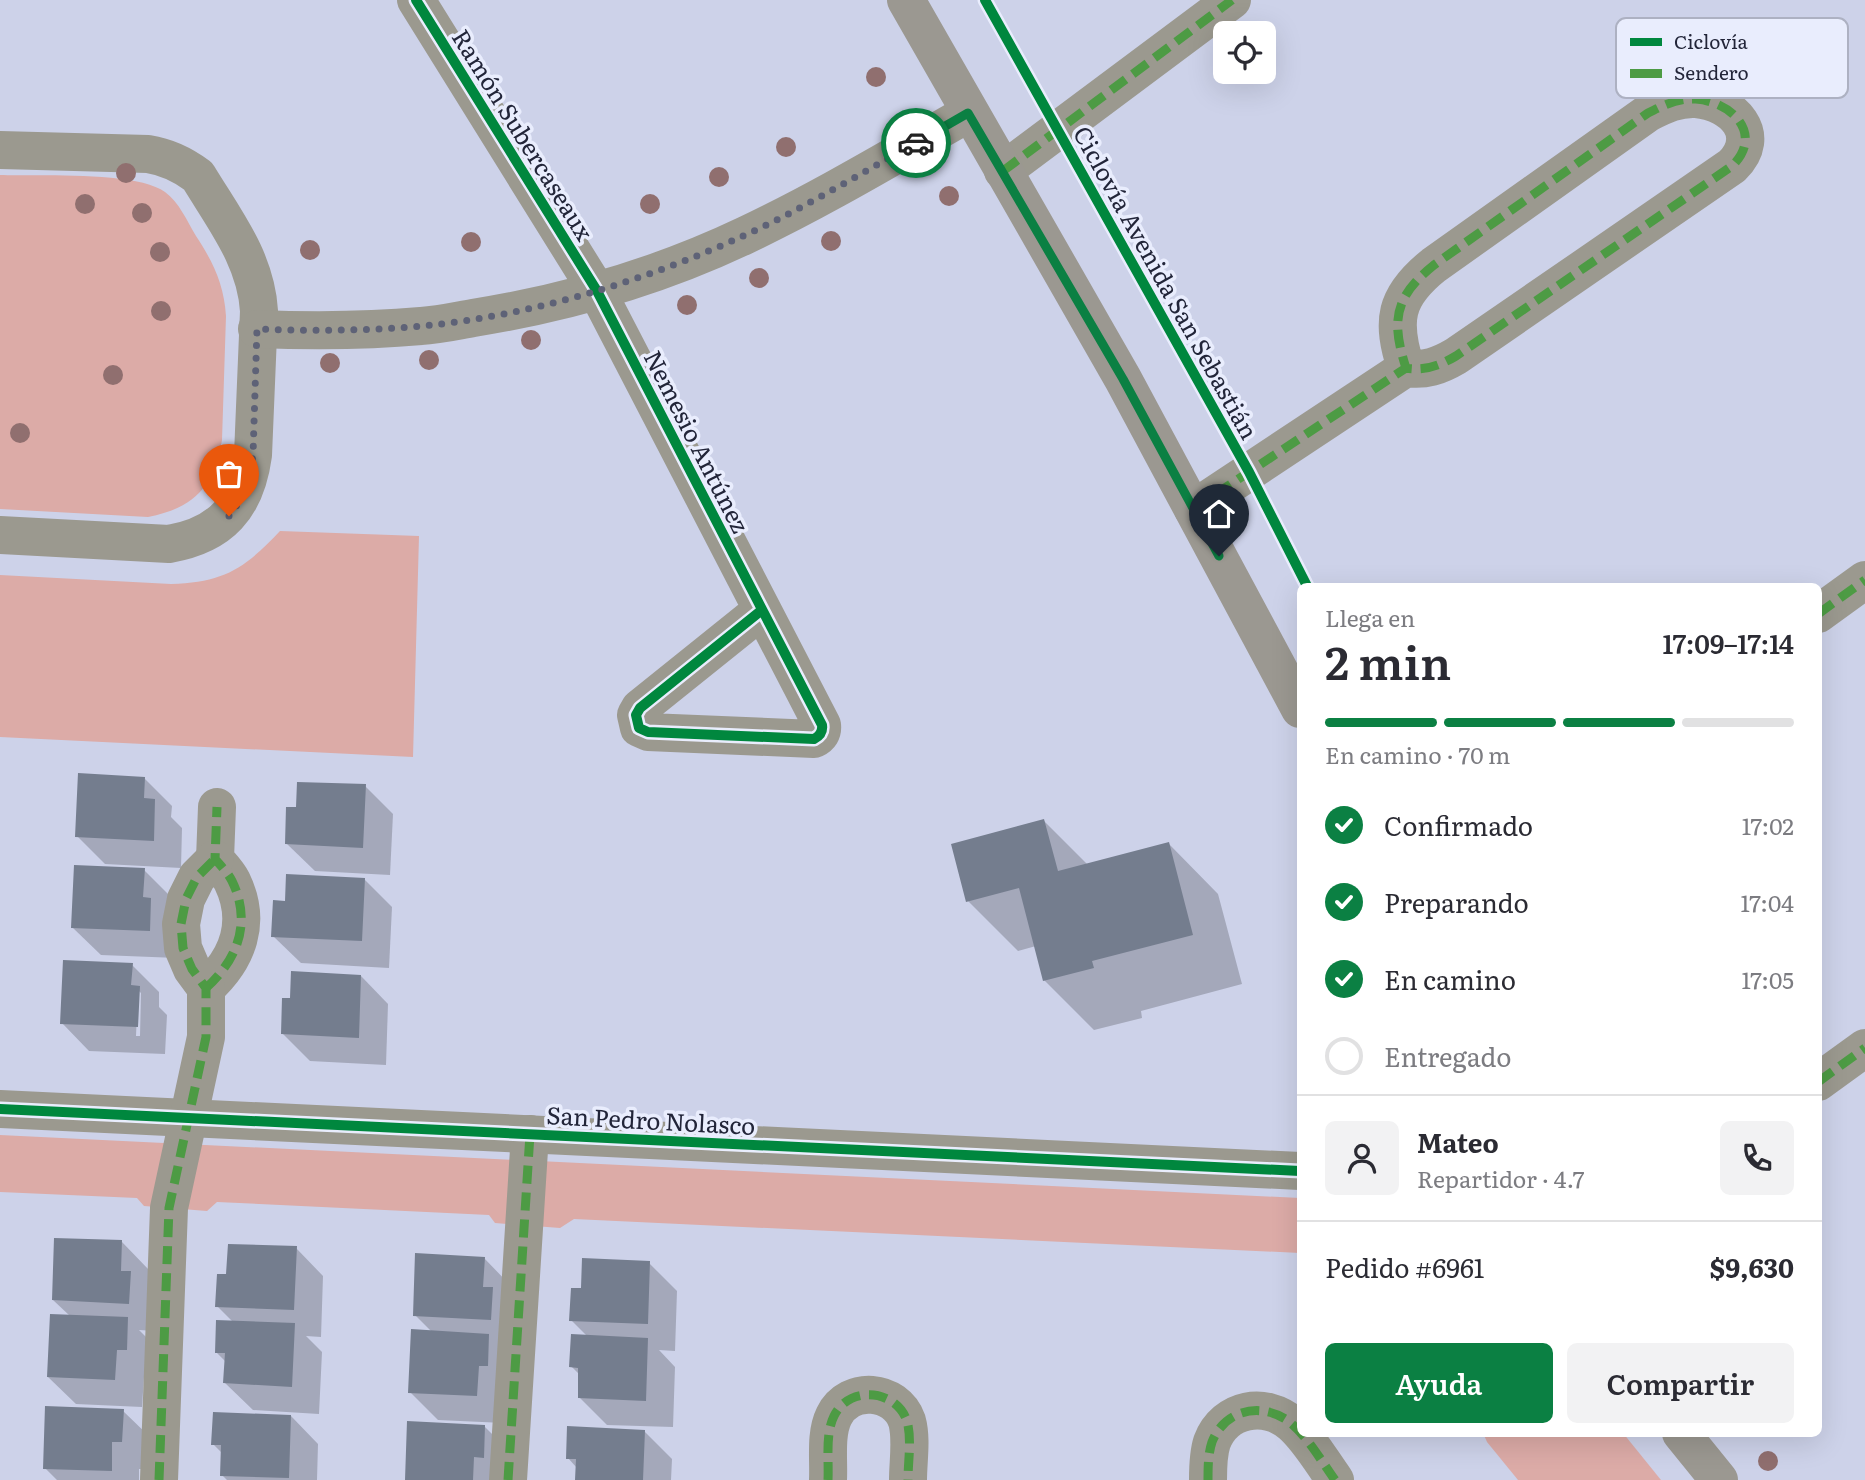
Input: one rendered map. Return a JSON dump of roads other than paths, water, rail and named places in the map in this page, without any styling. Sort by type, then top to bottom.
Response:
[{"type":"main road","points":[[905,0],[1123,379],[1297,703]]},
{"type":"main road","points":[[1684,1437],[1719,1480]]},
{"type":"street","name":"Ramón Subercaseaux","points":[[416,0],[597,291]]},
{"type":"street","points":[[1003,171],[1232,0]]},
{"type":"street","points":[[1193,509],[1406,368],[1432,368],[1456,356],[1732,166],[1742,156],[1746,143],[1745,131],[1739,119],[1726,109],[1699,99],[1684,99],[1666,104],[1648,113],[1434,265],[1416,279],[1403,300],[1397,319],[1397,340],[1406,368]]},
{"type":"street","points":[[257,329],[335,331],[424,326],[511,312],[597,291],[672,267],[745,236],[968,113]]},
{"type":"street","points":[[0,150],[161,156],[187,168],[198,176],[246,254],[258,292],[253,455],[250,477],[242,498],[229,516],[212,530],[191,540],[169,544],[0,535]]},
{"type":"street","name":"Nemesio Antúnez","points":[[597,291],[762,610],[822,726],[820,735],[814,738],[662,733],[639,728],[636,715],[640,708],[762,610]]},
{"type":"street","points":[[1822,611],[1865,580]]},
{"type":"street","points":[[206,988],[223,973],[235,952],[241,929],[240,903],[231,879],[215,859],[217,807]]},
{"type":"street","points":[[159,1480],[169,1208],[206,1037],[206,988],[192,969],[183,948],[181,924],[186,899],[197,877],[215,859]]},
{"type":"street","points":[[1822,1079],[1865,1048]]},
{"type":"street","name":"San Pedro Nolasco","points":[[0,1109],[1297,1171]]},
{"type":"street","points":[[508,1480],[530,1134]]},
{"type":"street","points":[[828,1480],[830,1431],[834,1416],[843,1404],[856,1396],[871,1394],[886,1397],[898,1405],[906,1417],[909,1432],[908,1480]]},
{"type":"street","points":[[1208,1480],[1211,1444],[1219,1430],[1242,1412],[1261,1410],[1281,1417],[1297,1431]]},
{"type":"street","points":[[1301,1437],[1335,1480]]}]
